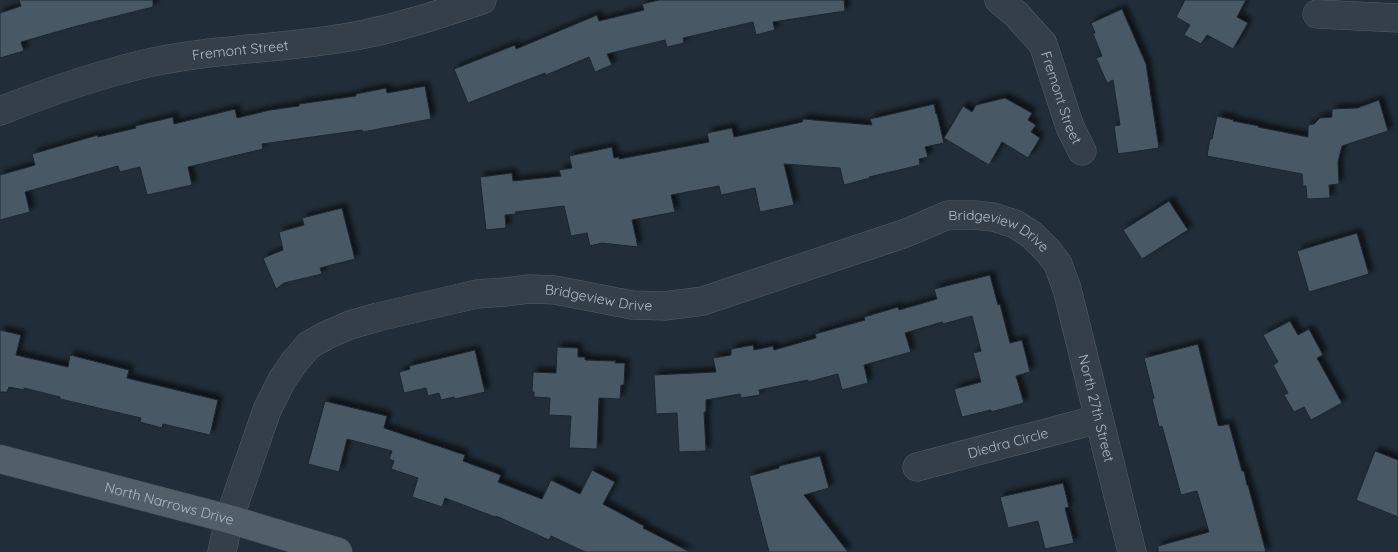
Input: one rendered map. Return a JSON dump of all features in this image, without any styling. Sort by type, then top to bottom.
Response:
[{"type":"main road","name":"North Narrows Drive","points":[[0,459],[228,519],[338,552]]},
{"type":"street","name":"Fremont Street","points":[[0,110],[102,75],[149,63],[202,54],[354,37],[412,24],[482,0]]},
{"type":"street","name":"Fremont Street","points":[[999,0],[1016,14],[1043,44],[1070,127],[1082,151]]},
{"type":"street","points":[[1317,14],[1398,18]]},
{"type":"street","name":"Bridgeview Drive","points":[[222,552],[228,519],[268,410],[282,380],[294,361],[309,344],[350,325],[477,294],[530,289],[555,290],[632,305],[665,306],[703,301],[906,233],[948,215],[993,217],[1015,224],[1032,234],[1058,264]]},
{"type":"street","name":"North 27th Street","points":[[1058,264],[1067,289],[1132,552]]},
{"type":"street","name":"Diedra Circle","points":[[917,467],[1099,419]]},
{"type":"building","points":[[19,0],[153,0],[153,7],[21,42],[24,51],[0,58],[0,13],[21,6]]},
{"type":"building","points":[[659,0],[844,0],[845,11],[773,22],[775,30],[756,35],[753,22],[683,38],[684,43],[667,47],[665,40],[607,54],[612,65],[595,72],[589,57],[546,75],[545,73],[468,103],[454,69],[515,45],[516,49],[597,15],[599,21],[644,10],[642,4]]},
{"type":"building","points":[[1185,0],[1246,0],[1237,17],[1248,23],[1233,49],[1207,35],[1201,44],[1184,35],[1190,25],[1176,17]]},
{"type":"building","points":[[1122,9],[1146,64],[1159,148],[1118,154],[1114,126],[1120,125],[1113,80],[1107,83],[1096,58],[1102,56],[1093,34],[1095,33],[1091,23]]},
{"type":"building","points":[[425,86],[431,119],[363,132],[362,130],[262,144],[263,149],[188,167],[192,185],[147,195],[140,167],[120,172],[118,166],[25,192],[30,212],[0,220],[0,175],[35,165],[32,154],[98,135],[98,137],[136,128],[135,126],[173,117],[174,124],[235,109],[237,118],[270,110],[299,106],[299,104],[356,96],[356,94],[386,88],[387,93]]},
{"type":"building","points":[[1005,98],[1032,113],[1028,120],[1036,125],[1031,132],[1040,138],[1028,158],[1002,142],[989,165],[944,138],[963,106],[972,112],[976,105]]},
{"type":"building","points":[[1379,100],[1388,131],[1342,146],[1338,162],[1339,184],[1329,185],[1330,198],[1307,199],[1306,186],[1303,186],[1302,174],[1207,156],[1217,116],[1308,137],[1308,125],[1314,124],[1320,118],[1332,117],[1332,109],[1357,108]]},
{"type":"building","points":[[934,104],[944,143],[925,147],[928,157],[919,159],[920,165],[844,185],[840,168],[784,164],[794,205],[760,212],[755,188],[721,195],[719,186],[671,195],[675,212],[632,220],[638,247],[602,243],[590,246],[587,233],[571,236],[564,206],[505,215],[506,228],[486,230],[480,177],[512,173],[513,181],[561,176],[559,170],[572,168],[569,156],[612,147],[614,158],[619,157],[619,159],[709,142],[707,133],[732,128],[734,137],[802,122],[803,119],[872,125],[870,119]]},
{"type":"building","points":[[1169,201],[1188,230],[1142,259],[1123,230]]},
{"type":"building","points":[[342,208],[355,259],[320,268],[322,274],[284,283],[276,289],[263,258],[283,250],[279,232],[304,225],[302,218]]},
{"type":"building","points":[[1357,233],[1369,274],[1309,292],[1297,251]]},
{"type":"building","points":[[990,275],[1010,343],[1022,340],[1030,372],[1016,376],[1024,403],[991,412],[991,410],[962,417],[954,389],[981,382],[973,353],[981,351],[972,316],[943,324],[942,322],[905,333],[911,352],[864,365],[868,383],[842,390],[838,374],[808,382],[808,380],[759,390],[760,395],[741,398],[740,394],[706,400],[706,412],[704,412],[706,451],[679,452],[677,413],[656,414],[654,375],[716,372],[713,358],[731,355],[731,349],[753,345],[754,350],[773,346],[774,350],[816,338],[815,334],[865,320],[864,317],[898,307],[899,310],[937,299],[934,289]]},
{"type":"building","points":[[1290,321],[1298,335],[1309,329],[1323,355],[1317,358],[1342,403],[1311,420],[1304,407],[1294,412],[1284,395],[1288,393],[1273,365],[1278,362],[1263,335]]},
{"type":"building","points":[[0,330],[21,335],[16,355],[68,367],[70,355],[129,370],[127,378],[218,400],[210,435],[163,424],[162,428],[140,422],[141,418],[60,399],[60,397],[24,388],[24,390],[9,387],[7,392],[0,392]]},
{"type":"building","points":[[1198,344],[1218,425],[1229,424],[1266,552],[1158,552],[1158,546],[1209,532],[1197,491],[1181,495],[1162,426],[1159,427],[1144,358]]},
{"type":"building","points":[[557,347],[578,348],[578,357],[585,357],[585,360],[625,363],[624,385],[621,385],[620,399],[599,398],[597,449],[569,448],[571,416],[549,415],[550,398],[534,397],[534,392],[532,392],[533,372],[556,373]]},
{"type":"building","points":[[475,350],[485,392],[455,399],[454,397],[441,400],[439,393],[428,396],[426,388],[404,393],[399,372],[410,369],[409,366]]},
{"type":"building","points":[[325,401],[387,416],[384,428],[465,455],[463,461],[501,475],[498,482],[542,499],[551,480],[580,494],[592,470],[615,482],[603,504],[644,526],[643,528],[690,552],[585,552],[551,536],[549,540],[496,516],[445,498],[442,507],[412,497],[418,478],[391,469],[394,461],[389,459],[392,451],[347,439],[339,472],[308,464]]},
{"type":"building","points":[[1375,451],[1398,460],[1398,517],[1356,500]]},
{"type":"building","points":[[820,456],[829,488],[804,495],[848,552],[769,552],[749,476]]},
{"type":"building","points":[[1063,483],[1069,507],[1065,508],[1074,543],[1045,549],[1038,521],[1008,528],[1000,497]]}]
